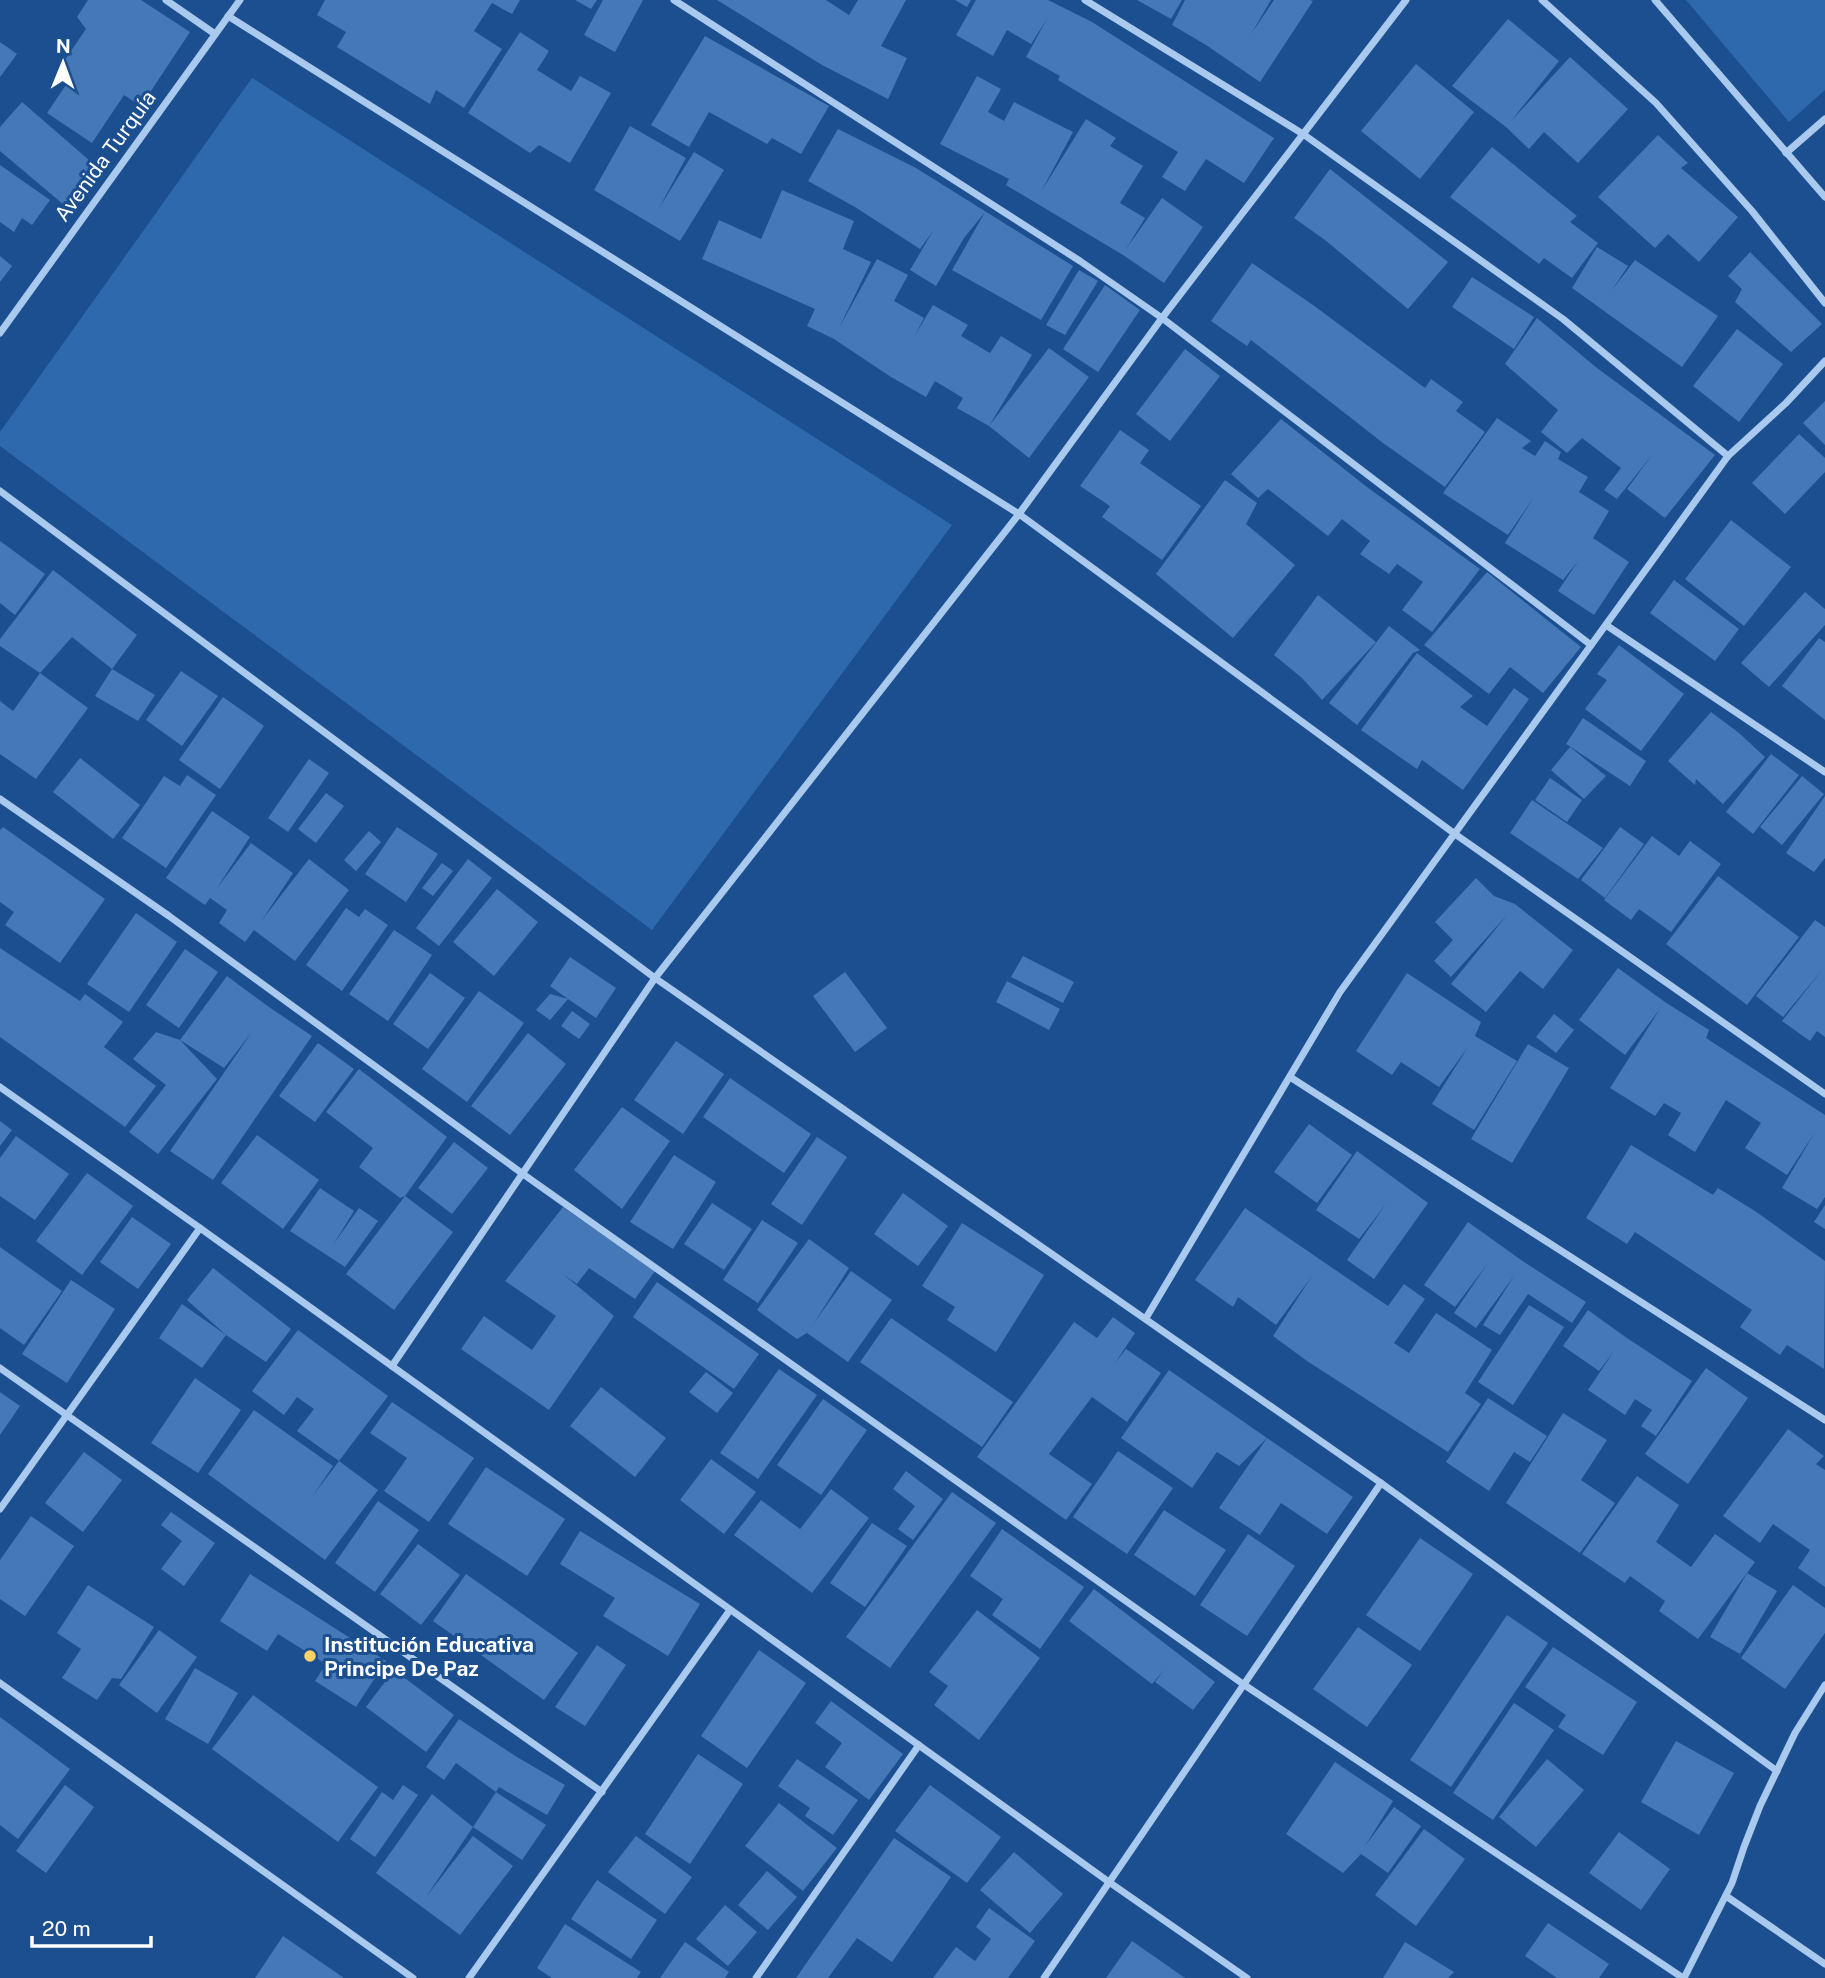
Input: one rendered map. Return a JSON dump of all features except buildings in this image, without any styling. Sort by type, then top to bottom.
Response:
[{"type":"street","points":[[166,0],[215,34]]},
{"type":"street","name":"Avenida Turquía","points":[[0,333],[240,0]]},
{"type":"street","points":[[674,0],[1080,261],[1162,318],[1591,645]]},
{"type":"street","points":[[1085,0],[1303,134],[1563,319],[1728,456]]},
{"type":"street","points":[[392,1366],[655,978],[1019,514],[1162,318],[1406,0]]},
{"type":"street","points":[[1542,0],[1656,103],[1752,211],[1825,303]]},
{"type":"street","points":[[1655,0],[1825,197]]},
{"type":"street","points":[[228,16],[1019,514],[1455,834],[1825,1094]]},
{"type":"street","points":[[1786,153],[1825,119]]},
{"type":"street","points":[[1146,1318],[1340,992],[1728,456],[1786,403],[1825,361]]},
{"type":"street","points":[[0,491],[655,978],[1381,1483],[1777,1771]]},
{"type":"street","points":[[1606,625],[1825,772]]},
{"type":"street","points":[[0,799],[169,916],[523,1174],[1243,1684],[1683,1978],[1726,1896],[1760,1806],[1795,1733],[1825,1685]]},
{"type":"street","points":[[1290,1077],[1825,1420]]},
{"type":"street","points":[[0,1087],[1109,1882],[1247,1978]]},
{"type":"street","points":[[0,1509],[200,1228]]},
{"type":"street","points":[[0,1368],[602,1792]]},
{"type":"street","points":[[1044,1978],[1381,1483]]},
{"type":"street","points":[[469,1978],[730,1609]]},
{"type":"street","points":[[0,1683],[413,1978]]},
{"type":"street","points":[[756,1978],[919,1745]]},
{"type":"street","points":[[1726,1896],[1825,1964]]},
{"type":"shaded area","points":[[1686,0],[1825,0],[1825,90],[1789,122]]},
{"type":"shaded area","points":[[252,78],[952,525],[652,930],[0,446],[0,432]]},
{"type":"place","name":"Institución Educativa Principe De Paz","points":[[310,1656]]}]
